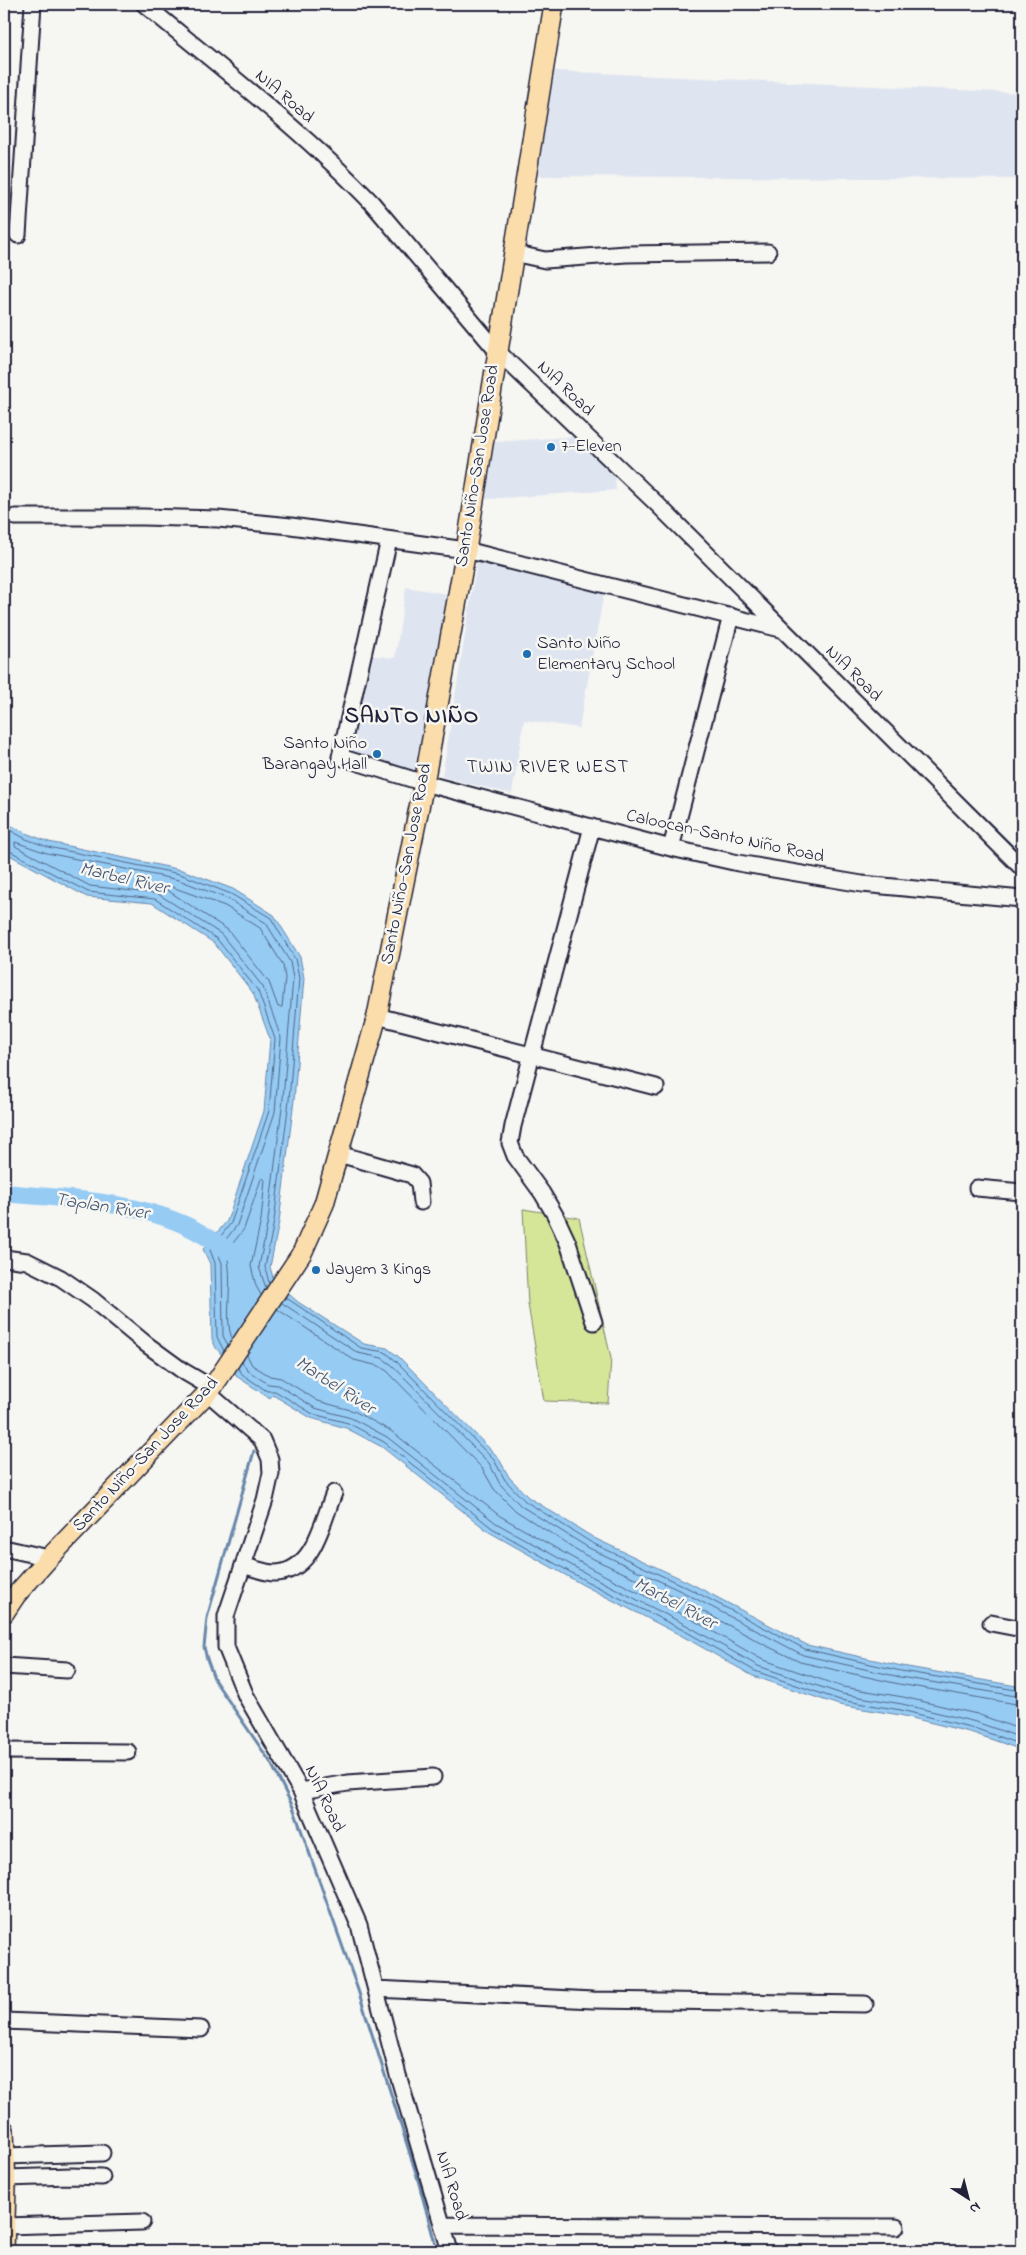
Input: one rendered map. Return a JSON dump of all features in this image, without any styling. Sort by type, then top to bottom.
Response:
[{"type":"main road","name":"Santo Niño-San Jose Road","points":[[4,1613],[16,1595],[49,1558],[210,1390],[289,1274],[318,1222],[377,1016],[424,783],[466,550],[554,4]]},
{"type":"main road","points":[[4,2130],[4,2251]]},
{"type":"street","points":[[18,235],[33,4]]},
{"type":"street","name":"NIA Road","points":[[144,4],[287,123],[350,181],[372,204],[497,351],[633,481],[1022,868]]},
{"type":"street","points":[[513,253],[546,260],[626,254],[768,252]]},
{"type":"street","points":[[16,517],[143,517],[218,520],[291,526],[466,550],[782,630]]},
{"type":"street","name":"Caloocan-Santo Niño Road","points":[[389,540],[340,757],[424,783],[671,848],[778,871],[820,878],[1022,899]]},
{"type":"street","points":[[671,848],[731,616]]},
{"type":"street","points":[[592,827],[510,1143],[515,1156],[542,1193],[558,1222],[568,1244],[594,1322]]},
{"type":"street","points":[[377,1016],[656,1086]]},
{"type":"street","points":[[339,1154],[412,1175],[419,1183],[422,1202]]},
{"type":"street","points":[[978,1188],[1022,1192]]},
{"type":"street","name":"NIA Road","points":[[4,1258],[27,1261],[61,1278],[93,1300],[161,1355],[210,1390],[254,1430],[267,1448],[271,1473],[269,1487],[226,1616],[226,1647],[246,1696],[301,1791],[359,1925],[398,2075],[450,2251]]},
{"type":"street","points":[[243,1564],[273,1573],[288,1570],[301,1563],[312,1550],[334,1493]]},
{"type":"street","points":[[4,1548],[49,1558]]},
{"type":"street","points":[[991,1623],[1022,1629]]},
{"type":"street","points":[[4,1666],[67,1670]]},
{"type":"street","points":[[4,1751],[128,1752]]},
{"type":"street","points":[[301,1791],[348,1783],[433,1777]]},
{"type":"street","points":[[376,1989],[592,2000],[865,2004]]},
{"type":"street","points":[[4,2021],[201,2030]]},
{"type":"street","points":[[5,2156],[102,2153]]},
{"type":"street","points":[[5,2185],[70,2176],[102,2177]]},
{"type":"street","points":[[5,2226],[142,2222]]},
{"type":"street","points":[[443,2225],[896,2227]]},
{"type":"shaded area","points":[[554,71],[1022,93],[1022,179],[538,176]]},
{"type":"shaded area","points":[[581,436],[614,467],[616,490],[486,499],[493,442]]},
{"type":"shaded area","name":"Santo Niño Elementary School","points":[[477,561],[605,588],[579,728],[524,720],[512,794],[442,777]]},
{"type":"shaded area","points":[[406,587],[447,594],[419,775],[346,755],[367,655],[395,658]]},
{"type":"green space","points":[[523,1209],[579,1218],[611,1358],[608,1403],[544,1401],[528,1304]]},
{"type":"water","name":"Marbel River","points":[[4,822],[49,842],[182,870],[233,889],[274,915],[300,957],[304,978],[294,1100],[279,1222],[270,1267],[274,1281],[298,1302],[364,1344],[387,1348],[399,1357],[498,1457],[509,1477],[528,1497],[594,1538],[688,1582],[807,1645],[902,1666],[1022,1687],[1022,1750],[973,1733],[900,1715],[839,1705],[753,1676],[682,1636],[583,1585],[489,1532],[382,1447],[346,1428],[311,1418],[273,1395],[270,1398],[236,1376],[233,1368],[216,1348],[212,1339],[210,1264],[203,1249],[227,1221],[264,1111],[270,1039],[253,993],[214,943],[152,903],[87,897],[4,852]]},
{"type":"waterway","points":[[156,4],[183,26]]},
{"type":"waterway","points":[[352,172],[376,196]]},
{"type":"waterway","points":[[506,349],[545,387]]},
{"type":"waterway","points":[[897,733],[1022,856]]},
{"type":"waterway","name":"Taplan River","points":[[4,1193],[74,1199],[144,1211],[166,1217],[187,1226],[230,1251]]},
{"type":"waterway","points":[[254,1451],[207,1618],[204,1647],[215,1681],[271,1763],[293,1807],[358,1990],[417,2176],[437,2251]]},
{"type":"place","name":"7-Eleven","points":[[551,447]]},
{"type":"place","name":"Santo Niño Elementary School","points":[[527,654]]},
{"type":"place","name":"Santo Niño Barangay Hall","points":[[377,754]]},
{"type":"place","name":"Jayem 3 Kings","points":[[316,1270]]},
{"type":"district","name":"SANTO NIÑO","points":[[412,717]]},
{"type":"district","name":"TWIN RIVER WEST","points":[[548,767]]}]
